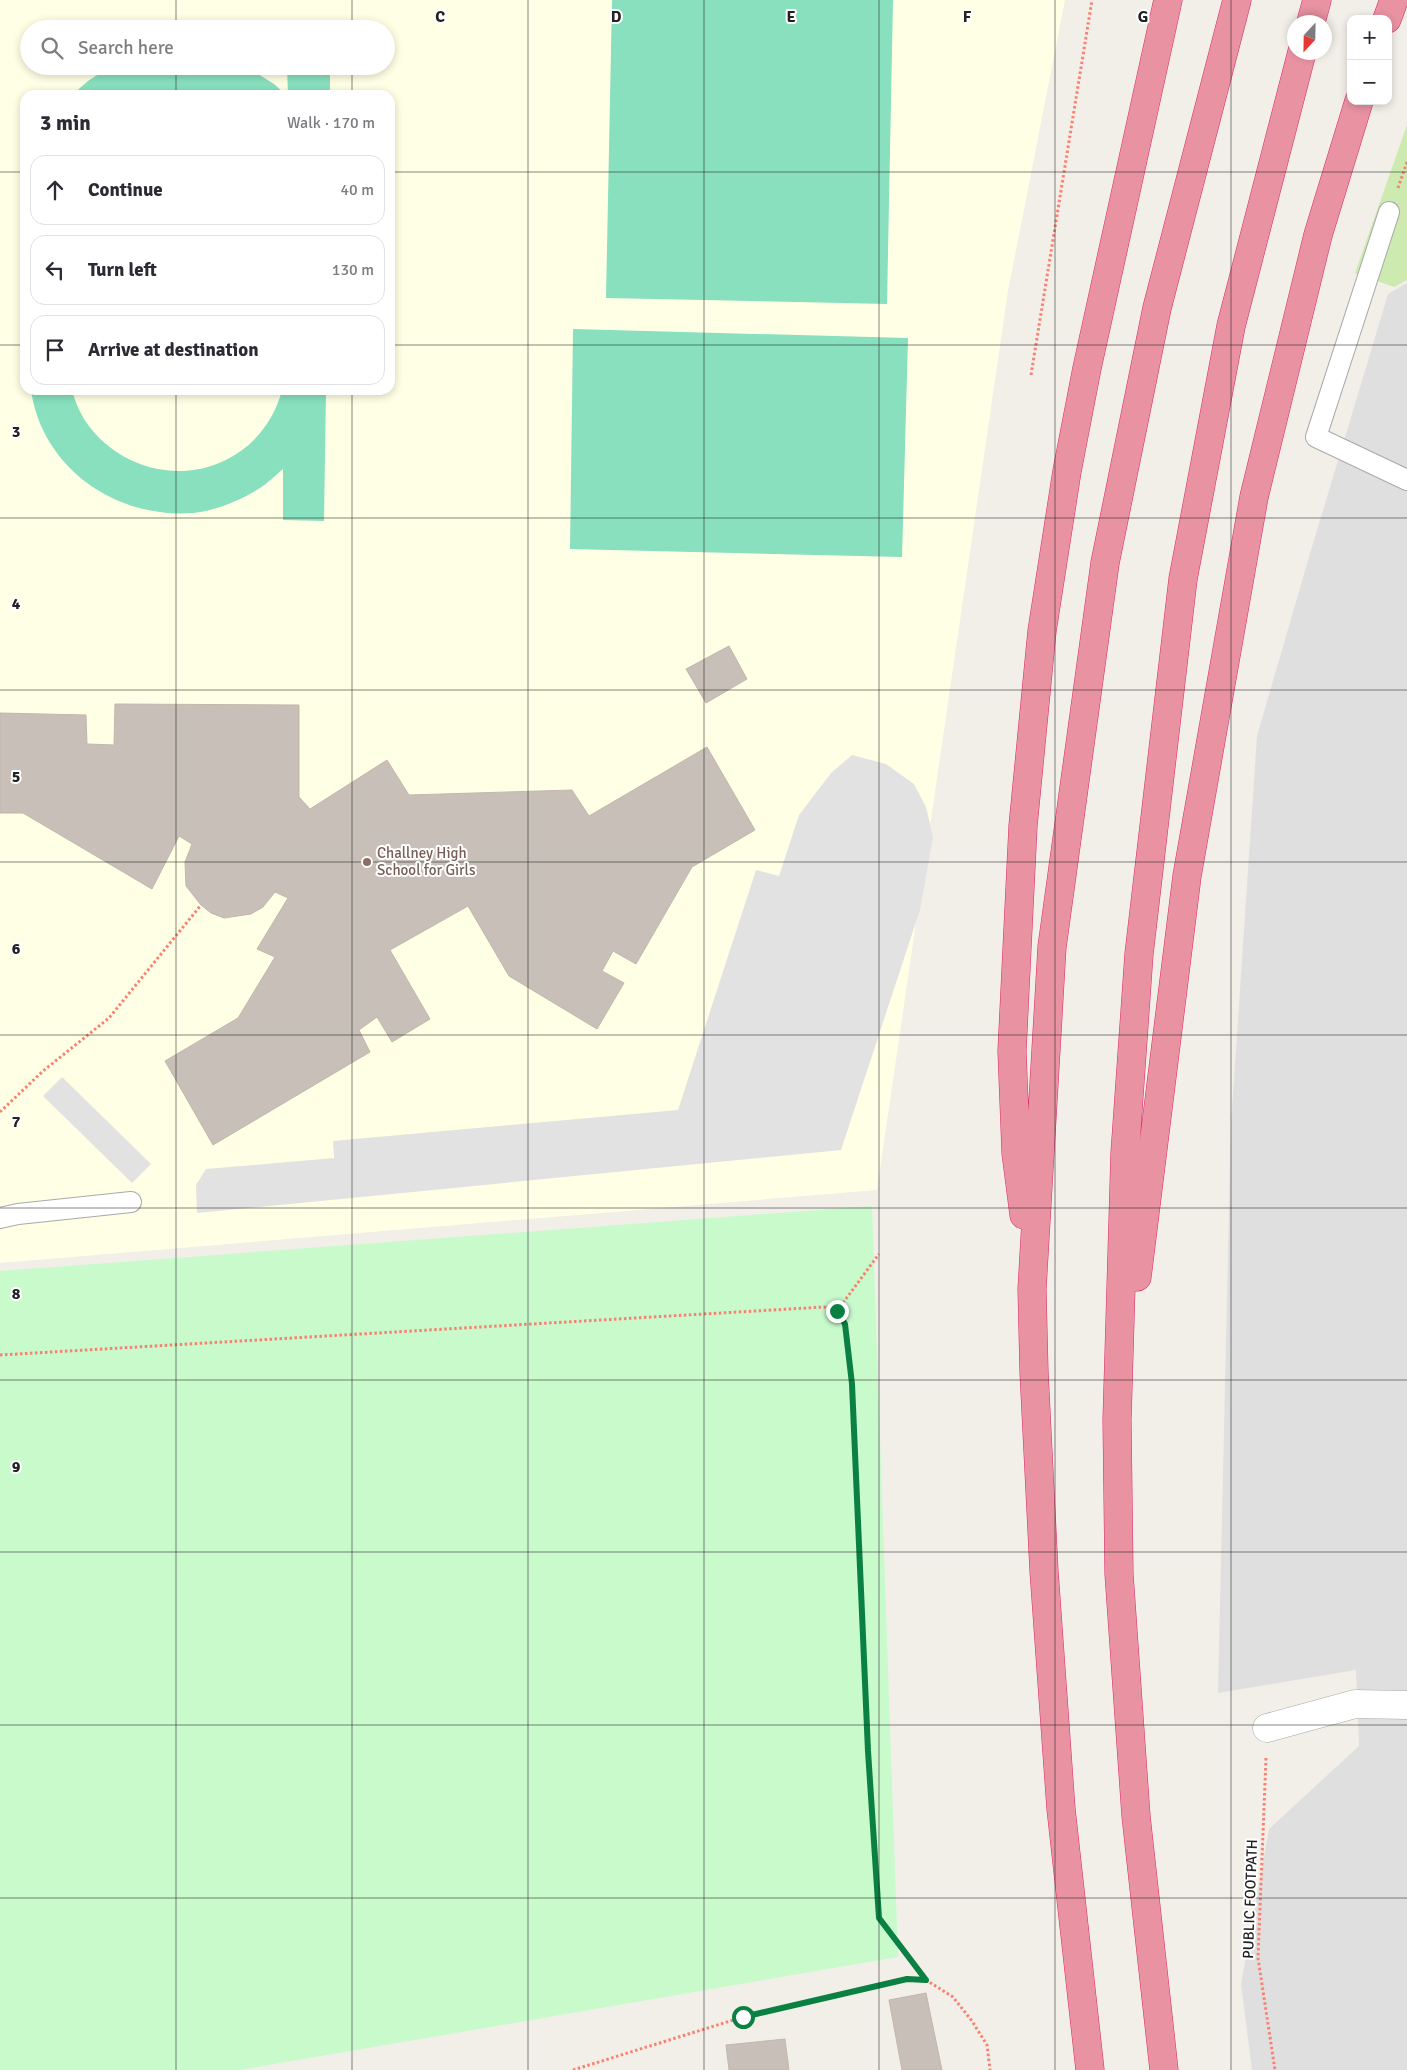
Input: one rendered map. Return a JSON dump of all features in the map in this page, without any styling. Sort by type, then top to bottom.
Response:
[{"type":"highway","points":[[1032,1289],[1016,1153],[1012,1051],[1023,826],[1042,631],[1067,471],[1087,368],[1168,0]]},
{"type":"highway","points":[[1090,2070],[1061,1809],[1044,1571],[1034,1372],[1032,1289],[1052,947],[1105,563],[1157,308],[1237,0]]},
{"type":"highway","points":[[1312,15],[1317,0]]},
{"type":"highway","points":[[1388,15],[1394,0]]},
{"type":"highway","points":[[1164,2070],[1136,1816],[1120,1574],[1117,1420],[1125,1153],[1139,954],[1183,579],[1231,326],[1300,60]]},
{"type":"highway","points":[[1119,1385],[1139,1265],[1186,876],[1254,497],[1318,235],[1359,105]]},
{"type":"street","points":[[1267,1728],[1355,1704],[1407,1705]]},
{"type":"lane","points":[[1389,212],[1316,437],[1407,480]]},
{"type":"lane","points":[[0,1218],[18,1214],[131,1202]]},
{"type":"path","points":[[1031,375],[1092,0]]},
{"type":"path","points":[[0,1112],[43,1071],[109,1018],[201,905]]},
{"type":"path","points":[[837,1311],[879,1254]]},
{"type":"path","points":[[0,1355],[824,1307],[837,1311],[845,1324],[852,1384],[868,1751],[879,1918],[926,1980],[953,1997],[972,2021],[987,2045],[990,2070]]},
{"type":"path","name":"PUBLIC FOOTPATH","points":[[1267,1728],[1258,1958],[1276,2070]]},
{"type":"path","points":[[573,2070],[743,2017],[907,1979],[926,1980]]},
{"type":"shaded area","points":[[0,0],[1065,0],[1008,291],[877,1190],[0,1263]]},
{"type":"shaded area","points":[[1407,283],[1407,2070],[1252,2070],[1241,1984],[1269,1829],[1359,1746],[1356,1670],[1218,1693],[1231,1124],[1257,736],[1388,294]]},
{"type":"shaded area","points":[[852,755],[886,764],[914,784],[926,807],[933,837],[920,910],[841,1150],[197,1213],[196,1185],[206,1169],[334,1158],[333,1141],[678,1110],[756,870],[779,876],[799,815],[831,773]]},
{"type":"shaded area","points":[[62,1077],[151,1164],[132,1183],[43,1096]]},
{"type":"green space","points":[[612,0],[893,0],[887,304],[606,298]]},
{"type":"green space","points":[[97,75],[260,75],[281,90],[78,90]]},
{"type":"green space","points":[[287,75],[330,75],[330,90],[288,90]]},
{"type":"green space","points":[[1407,125],[1407,280],[1394,287],[1355,273]]},
{"type":"green space","points":[[573,329],[908,338],[902,557],[570,549]]},
{"type":"green space","points":[[32,395],[74,395],[84,420],[106,444],[130,460],[156,469],[183,471],[209,467],[233,456],[254,440],[271,417],[280,395],[326,395],[324,521],[283,520],[283,469],[263,486],[245,497],[201,512],[164,513],[137,507],[111,497],[87,483],[67,465],[50,443],[38,418]]},
{"type":"green space","points":[[872,1206],[898,1957],[240,2070],[0,2070],[0,1271]]},
{"type":"building","points":[[729,646],[747,679],[706,703],[686,669]]},
{"type":"building","points":[[115,704],[299,705],[299,797],[310,809],[387,760],[409,795],[572,790],[589,816],[707,747],[755,830],[692,867],[636,964],[613,951],[602,971],[624,983],[597,1029],[509,976],[468,906],[390,950],[430,1019],[392,1042],[377,1017],[359,1030],[370,1052],[213,1145],[165,1061],[238,1018],[275,957],[257,949],[288,898],[275,892],[263,907],[251,914],[224,918],[211,913],[201,905],[186,886],[185,862],[192,844],[179,836],[152,889],[23,813],[0,813],[0,713],[86,715],[87,744],[114,745]]},
{"type":"building","points":[[926,1993],[942,2070],[902,2070],[889,2000]]},
{"type":"building","points":[[785,2039],[789,2070],[729,2070],[726,2045]]},
{"type":"place","name":"Challney High School for Girls","points":[[367,862]]},
{"type":"route","points":[[743,2017],[907,1979],[926,1980],[879,1918],[868,1751],[852,1384],[845,1324],[837,1311]]}]
